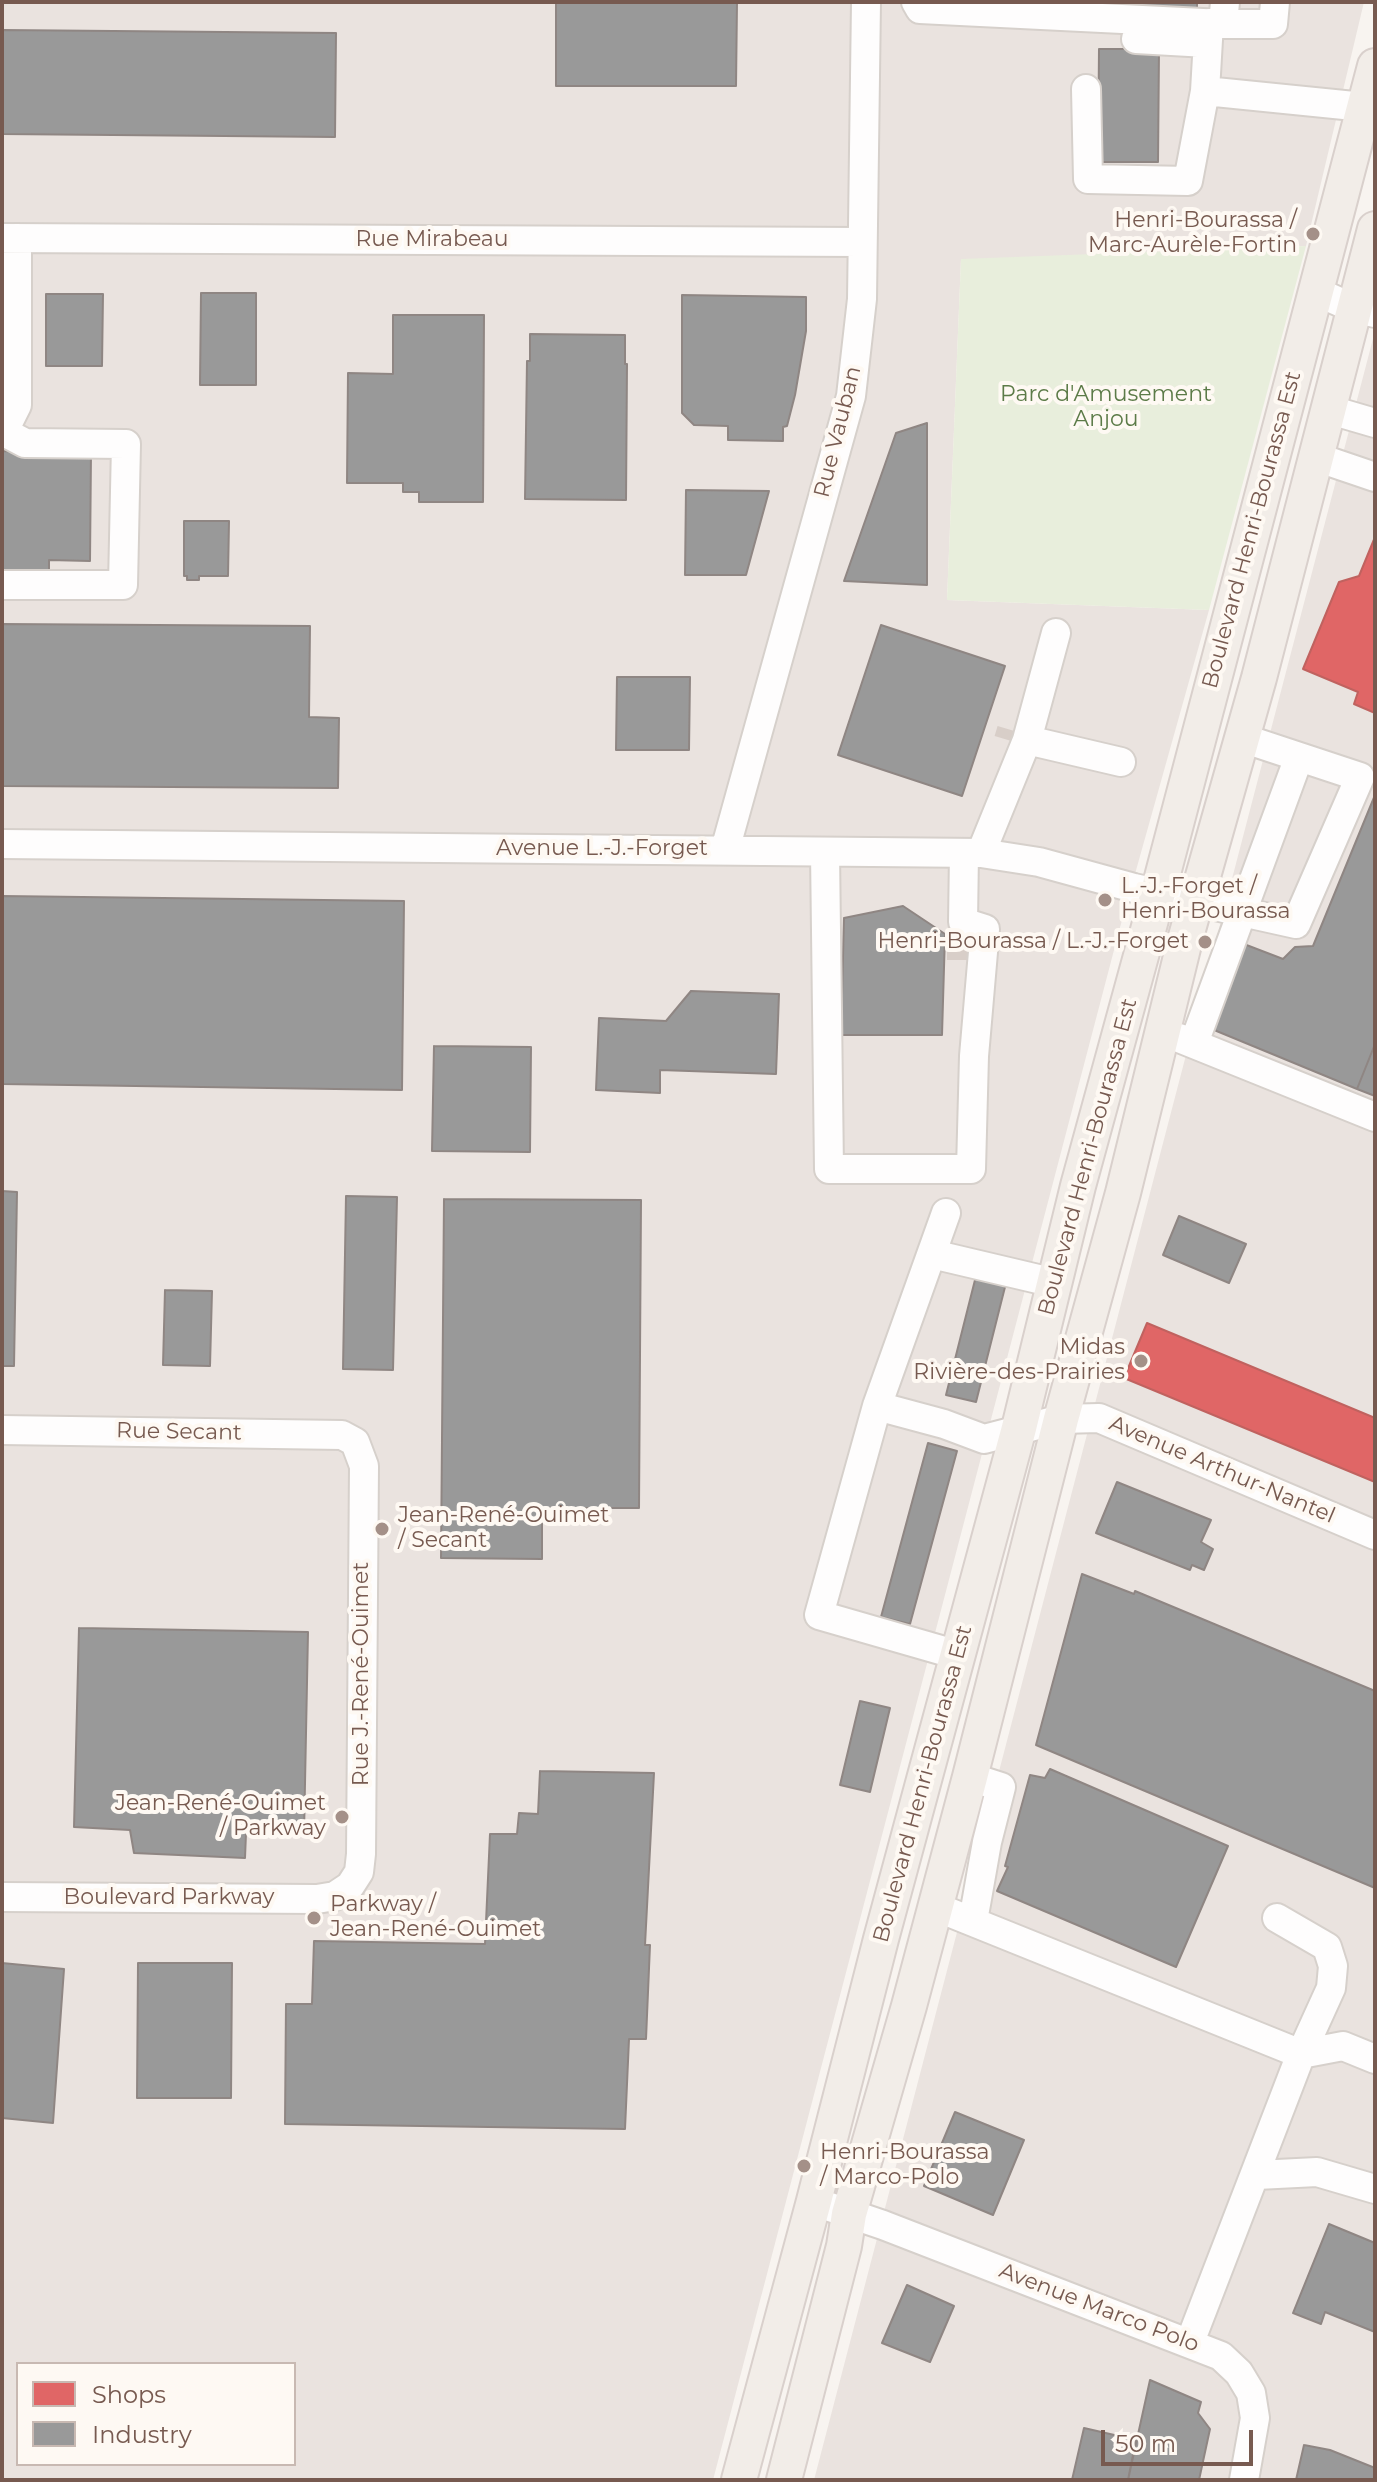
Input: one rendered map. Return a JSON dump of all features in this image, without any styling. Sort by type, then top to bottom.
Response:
[{"type":"main road","name":"Boulevard Henri-Bourassa Est","points":[[739,2480],[1019,1428],[1375,66]]},
{"type":"main road","name":"Boulevard Henri-Bourassa Est","points":[[784,2480],[844,2246],[849,2214],[936,1907],[1061,1419],[1123,1193],[1178,1037],[1197,902],[1327,409],[1364,311],[1375,229]]},
{"type":"street","name":"Rue Vauban","points":[[725,850],[851,396],[862,299],[866,2]]},
{"type":"street","points":[[916,2],[920,9],[1048,9],[1216,23],[1273,24],[1275,2]]},
{"type":"street","points":[[1112,38],[1216,23]]},
{"type":"street","points":[[1086,89],[1088,179],[1188,181],[1216,23]]},
{"type":"street","points":[[1205,91],[1364,107]]},
{"type":"street","name":"Rue Mirabeau","points":[[10,238],[861,242]]},
{"type":"street","points":[[2,585],[123,585],[126,444],[25,443],[3,431],[17,405],[10,238]]},
{"type":"street","points":[[1315,291],[1364,311]]},
{"type":"street","points":[[1327,409],[1375,423]]},
{"type":"street","points":[[1316,457],[1375,477]]},
{"type":"street","points":[[980,986],[963,971],[962,942],[973,853],[1019,739],[1056,633]]},
{"type":"street","points":[[1242,738],[1367,780]]},
{"type":"street","points":[[1019,739],[1121,762]]},
{"type":"street","points":[[1299,757],[1241,912],[1178,1037],[1375,1117]]},
{"type":"street","name":"Avenue L.-J.-Forget","points":[[2,844],[973,853],[1039,862],[1296,924],[1367,780]]},
{"type":"street","points":[[825,852],[829,1169],[971,1169],[974,1056],[985,929],[962,942]]},
{"type":"street","points":[[946,1213],[877,1406],[819,1615],[958,1655]]},
{"type":"street","points":[[932,1254],[1055,1283]]},
{"type":"street","name":"Avenue Arthur-Nantel","points":[[877,1406],[944,1424],[984,1439],[1061,1419],[1099,1418],[1375,1535]]},
{"type":"street","name":"Rue Secant","points":[[2,1430],[326,1434],[342,1435],[355,1442]]},
{"type":"street","name":"Rue J.-René-Ouimet","points":[[335,1896],[350,1886],[359,1872],[361,1854],[364,1466],[355,1442]]},
{"type":"street","points":[[970,1777],[1001,1787],[987,1842],[973,1921]]},
{"type":"street","name":"Boulevard Parkway","points":[[2,1897],[317,1899],[335,1896]]},
{"type":"street","points":[[936,1907],[1301,2054],[1343,2046],[1375,2059]]},
{"type":"street","points":[[1190,2342],[1257,2175],[1301,2054],[1331,1988],[1333,1966],[1327,1947],[1277,1918]]},
{"type":"street","points":[[1257,2175],[1317,2172],[1375,2189]]},
{"type":"street","name":"Avenue Marco Polo","points":[[814,2201],[898,2230],[1221,2356],[1239,2373],[1251,2393],[1255,2418],[1244,2480]]},
{"type":"shaded area","points":[[2,2],[1364,2],[1306,246],[961,260],[947,600],[1209,610],[1119,931],[713,2480],[2,2480]]},
{"type":"shaded area","points":[[1375,331],[1375,2480],[814,2480]]},
{"type":"green space","name":"Parc d'Amusement Anjou","points":[[1306,246],[1209,610],[947,600],[961,259]]},
{"type":"building: Shops","points":[[1375,537],[1375,713],[1354,704],[1358,692],[1303,669],[1339,582],[1359,576]]},
{"type":"building: Shops","points":[[1147,1323],[1375,1418],[1375,1482],[1124,1378]]},
{"type":"building: Industry","points":[[556,2],[737,2],[736,86],[556,86]]},
{"type":"building: Industry","points":[[1096,2],[1197,2],[1197,8],[1096,8]]},
{"type":"building: Industry","points":[[2,30],[336,33],[335,137],[2,134]]},
{"type":"building: Industry","points":[[1099,49],[1159,49],[1158,162],[1098,162]]},
{"type":"building: Industry","points":[[201,293],[256,293],[256,385],[200,385]]},
{"type":"building: Industry","points":[[46,294],[103,294],[102,366],[46,366]]},
{"type":"building: Industry","points":[[682,295],[806,297],[806,331],[795,395],[787,426],[783,427],[783,441],[728,440],[728,426],[694,425],[682,413]]},
{"type":"building: Industry","points":[[393,315],[484,315],[483,502],[419,502],[419,492],[403,492],[403,483],[347,483],[348,373],[393,374]]},
{"type":"building: Industry","points":[[530,334],[625,335],[626,500],[525,499]]},
{"type":"building: Industry","points":[[927,423],[927,585],[844,581],[896,433]]},
{"type":"building: Industry","points":[[2,451],[91,452],[90,561],[49,560],[49,576],[2,575]]},
{"type":"building: Industry","points":[[686,490],[769,491],[746,575],[685,575]]},
{"type":"building: Industry","points":[[184,521],[229,521],[228,576],[199,576],[199,580],[187,580],[184,576]]},
{"type":"building: Industry","points":[[2,624],[310,626],[309,717],[339,718],[338,788],[2,786]]},
{"type":"building: Industry","points":[[881,625],[1005,666],[962,796],[838,755]]},
{"type":"building: Industry","points":[[617,677],[690,677],[689,750],[616,750]]},
{"type":"building: Industry","points":[[1375,795],[1375,1044],[1357,1089],[1202,1025],[1236,941],[1283,959],[1295,947],[1313,946]]},
{"type":"building: Industry","points":[[2,896],[404,901],[402,1090],[2,1084]]},
{"type":"building: Industry","points":[[903,906],[945,934],[942,1035],[841,1035],[844,918]]},
{"type":"building: Industry","points":[[691,991],[779,994],[776,1074],[660,1070],[660,1093],[596,1090],[599,1018],[666,1021]]},
{"type":"building: Industry","points":[[1375,1044],[1375,1096],[1357,1089]]},
{"type":"building: Industry","points":[[434,1046],[531,1047],[530,1152],[432,1151]]},
{"type":"building: Industry","points":[[2,1191],[17,1192],[14,1366],[2,1366]]},
{"type":"building: Industry","points":[[346,1196],[397,1197],[393,1370],[343,1369]]},
{"type":"building: Industry","points":[[444,1199],[641,1200],[639,1508],[542,1508],[542,1559],[441,1558]]},
{"type":"building: Industry","points":[[1179,1216],[1246,1244],[1229,1283],[1163,1255]]},
{"type":"building: Industry","points":[[976,1276],[1006,1283],[976,1402],[946,1395]]},
{"type":"building: Industry","points":[[165,1290],[212,1291],[210,1366],[163,1365]]},
{"type":"building: Industry","points":[[928,1443],[957,1451],[910,1624],[881,1617]]},
{"type":"building: Industry","points":[[1117,1482],[1211,1520],[1201,1542],[1213,1549],[1204,1570],[1192,1565],[1190,1570],[1096,1533]]},
{"type":"building: Industry","points":[[1082,1574],[1134,1594],[1135,1591],[1375,1691],[1375,1888],[1036,1745]]},
{"type":"building: Industry","points":[[79,1628],[308,1632],[304,1834],[246,1833],[245,1858],[134,1853],[130,1830],[74,1827]]},
{"type":"building: Industry","points":[[860,1701],[890,1708],[870,1792],[840,1785]]},
{"type":"building: Industry","points":[[1050,1769],[1228,1846],[1176,1967],[997,1891],[1008,1867],[1005,1866],[1030,1775],[1045,1778]]},
{"type":"building: Industry","points":[[540,1771],[654,1773],[645,1945],[650,1945],[646,2039],[629,2039],[625,2129],[285,2124],[286,2004],[312,2004],[314,1941],[485,1944],[490,1834],[517,1834],[519,1813],[538,1814]]},
{"type":"building: Industry","points":[[2,1963],[64,1969],[53,2123],[2,2118]]},
{"type":"building: Industry","points":[[138,1963],[232,1963],[231,2098],[137,2098]]},
{"type":"building: Industry","points":[[955,2112],[1024,2140],[993,2215],[924,2186]]},
{"type":"building: Industry","points":[[1329,2224],[1375,2243],[1375,2332],[1325,2312],[1321,2324],[1293,2313]]},
{"type":"building: Industry","points":[[907,2285],[954,2306],[930,2362],[882,2343]]},
{"type":"building: Industry","points":[[1150,2380],[1201,2402],[1198,2413],[1210,2429],[1199,2480],[1128,2480]]},
{"type":"building: Industry","points":[[1084,2428],[1136,2440],[1128,2480],[1072,2480]]},
{"type":"building: Industry","points":[[1304,2445],[1330,2450],[1375,2468],[1375,2480],[1296,2480]]},
{"type":"tunnel","points":[[1008,740],[1011,730]]},
{"type":"tunnel","points":[[961,944],[961,960]]},
{"type":"place","name":"Henri-Bourassa / Marc-Aurèle-Fortin","points":[[1313,234]]},
{"type":"place","name":"L.-J.-Forget / Henri-Bourassa","points":[[1105,900]]},
{"type":"place","name":"Henri-Bourassa / L.-J.-Forget","points":[[1205,942]]},
{"type":"place","name":"Midas Rivière-des-Prairies","points":[[1141,1361]]},
{"type":"place","name":"Jean-René-Ouimet / Secant","points":[[382,1529]]},
{"type":"place","name":"Jean-René-Ouimet / Parkway","points":[[342,1817]]},
{"type":"place","name":"Parkway / Jean-René-Ouimet","points":[[314,1918]]},
{"type":"place","name":"Henri-Bourassa / Marco-Polo","points":[[804,2166]]}]
